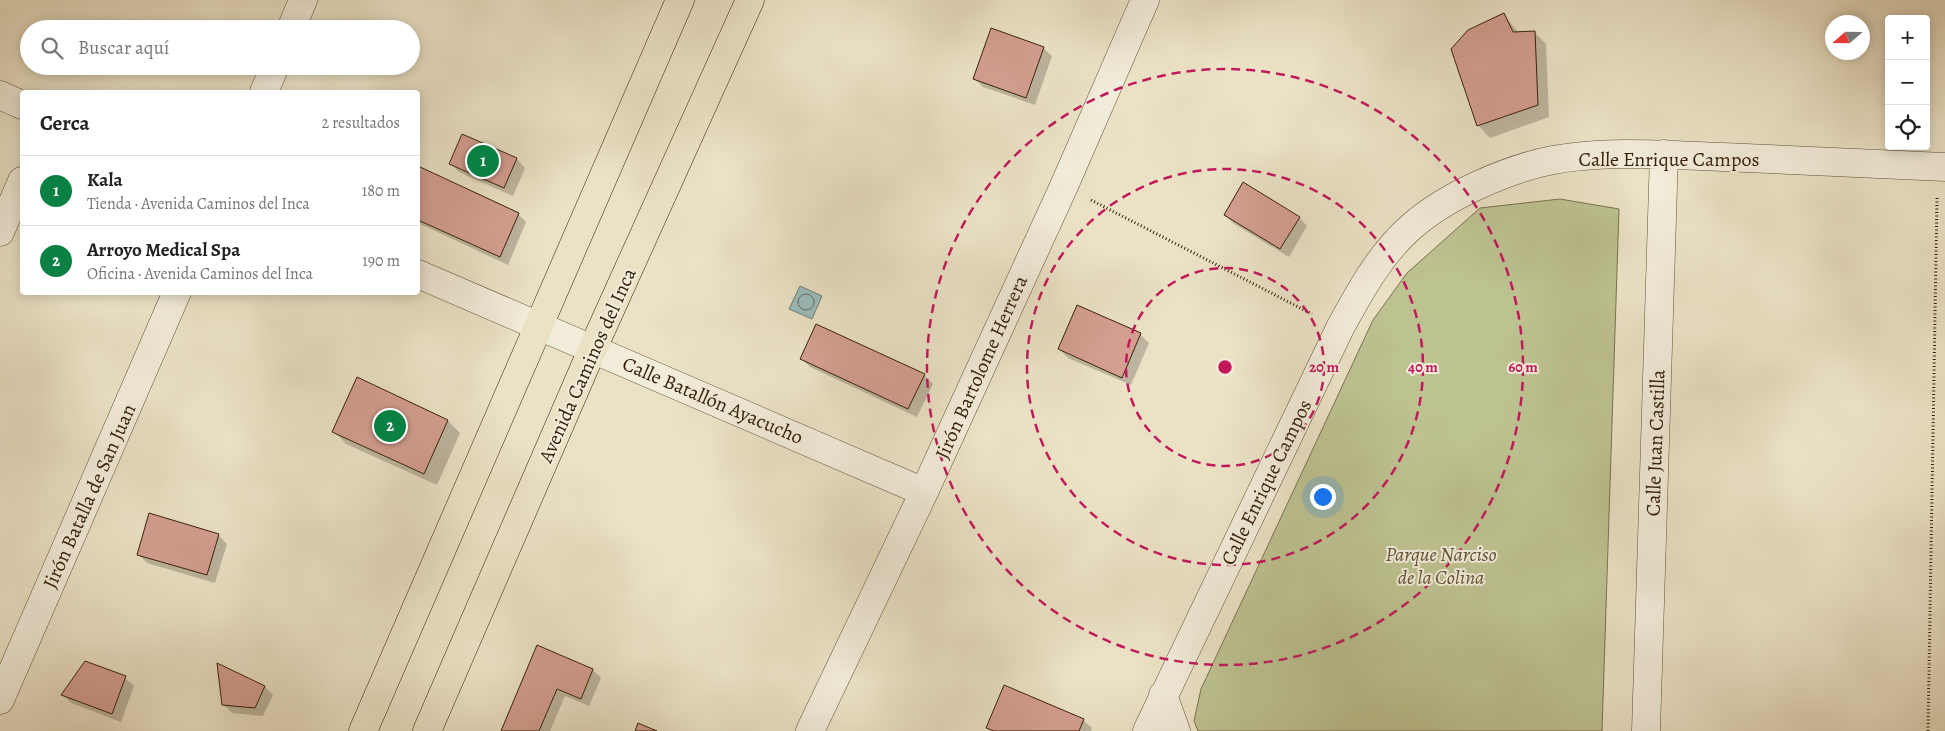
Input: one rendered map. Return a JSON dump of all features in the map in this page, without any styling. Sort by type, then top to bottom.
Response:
[{"type":"main road","points":[[363,731],[680,0]]},
{"type":"main road","name":"Avenida Caminos del Inca","points":[[427,731],[594,348],[750,0]]},
{"type":"street","points":[[295,20],[303,0]]},
{"type":"street","name":"Jirón Bartolome Herrera","points":[[810,731],[924,492],[1064,186],[1140,11],[1154,0]]},
{"type":"street","points":[[265,90],[271,75]]},
{"type":"street","points":[[0,96],[20,104]]},
{"type":"street","name":"Calle Enrique Campos","points":[[1147,731],[1340,328],[1362,289],[1390,250],[1410,227],[1449,199],[1497,178],[1552,160],[1607,155],[1664,154],[1941,167]]},
{"type":"street","name":"Calle Juan Castilla","points":[[1646,731],[1664,154]]},
{"type":"street","points":[[0,232],[20,186]]},
{"type":"street","name":"Calle Batallón Ayacucho","points":[[420,275],[539,327],[594,348],[924,492]]},
{"type":"street","name":"Jirón Batalla de San Juan","points":[[0,700],[176,295]]},
{"type":"street","points":[[1163,695],[1176,731]]},
{"type":"path","points":[[1928,731],[1941,167]]},
{"type":"path","points":[[1064,186],[1340,328]]},
{"type":"green space","name":"Parque Narciso de la Colina","points":[[1560,199],[1619,209],[1602,731],[1198,731],[1194,721],[1201,689],[1373,320],[1407,273],[1480,208]]},
{"type":"water","points":[[800,286],[822,296],[812,319],[789,309]]},
{"type":"building","points":[[1504,13],[1513,32],[1535,31],[1538,105],[1477,126],[1451,49],[1468,30]]},
{"type":"building","points":[[991,28],[1044,47],[1026,98],[973,79]]},
{"type":"building","points":[[462,134],[517,158],[504,188],[449,164]]},
{"type":"building","points":[[420,167],[519,213],[500,257],[420,221]]},
{"type":"building","points":[[1243,182],[1300,217],[1280,249],[1224,215]]},
{"type":"building","points":[[1077,305],[1141,333],[1122,378],[1058,349]]},
{"type":"building","points":[[816,324],[925,374],[908,409],[800,359]]},
{"type":"building","points":[[357,377],[448,420],[424,474],[332,432]]},
{"type":"building","points":[[149,513],[219,534],[207,575],[137,555]]},
{"type":"building","points":[[537,645],[593,669],[581,699],[557,689],[539,731],[501,731]]},
{"type":"building","points":[[85,661],[126,676],[112,714],[61,695]]},
{"type":"building","points":[[217,663],[265,686],[255,708],[222,705]]},
{"type":"building","points":[[1004,685],[1084,719],[1079,731],[994,731],[986,728]]},
{"type":"building","points":[[638,723],[657,731],[635,731]]},
{"type":"place","name":"Kala","points":[[483,161]]},
{"type":"place","name":"Arroyo Medical Spa","points":[[390,426]]}]
